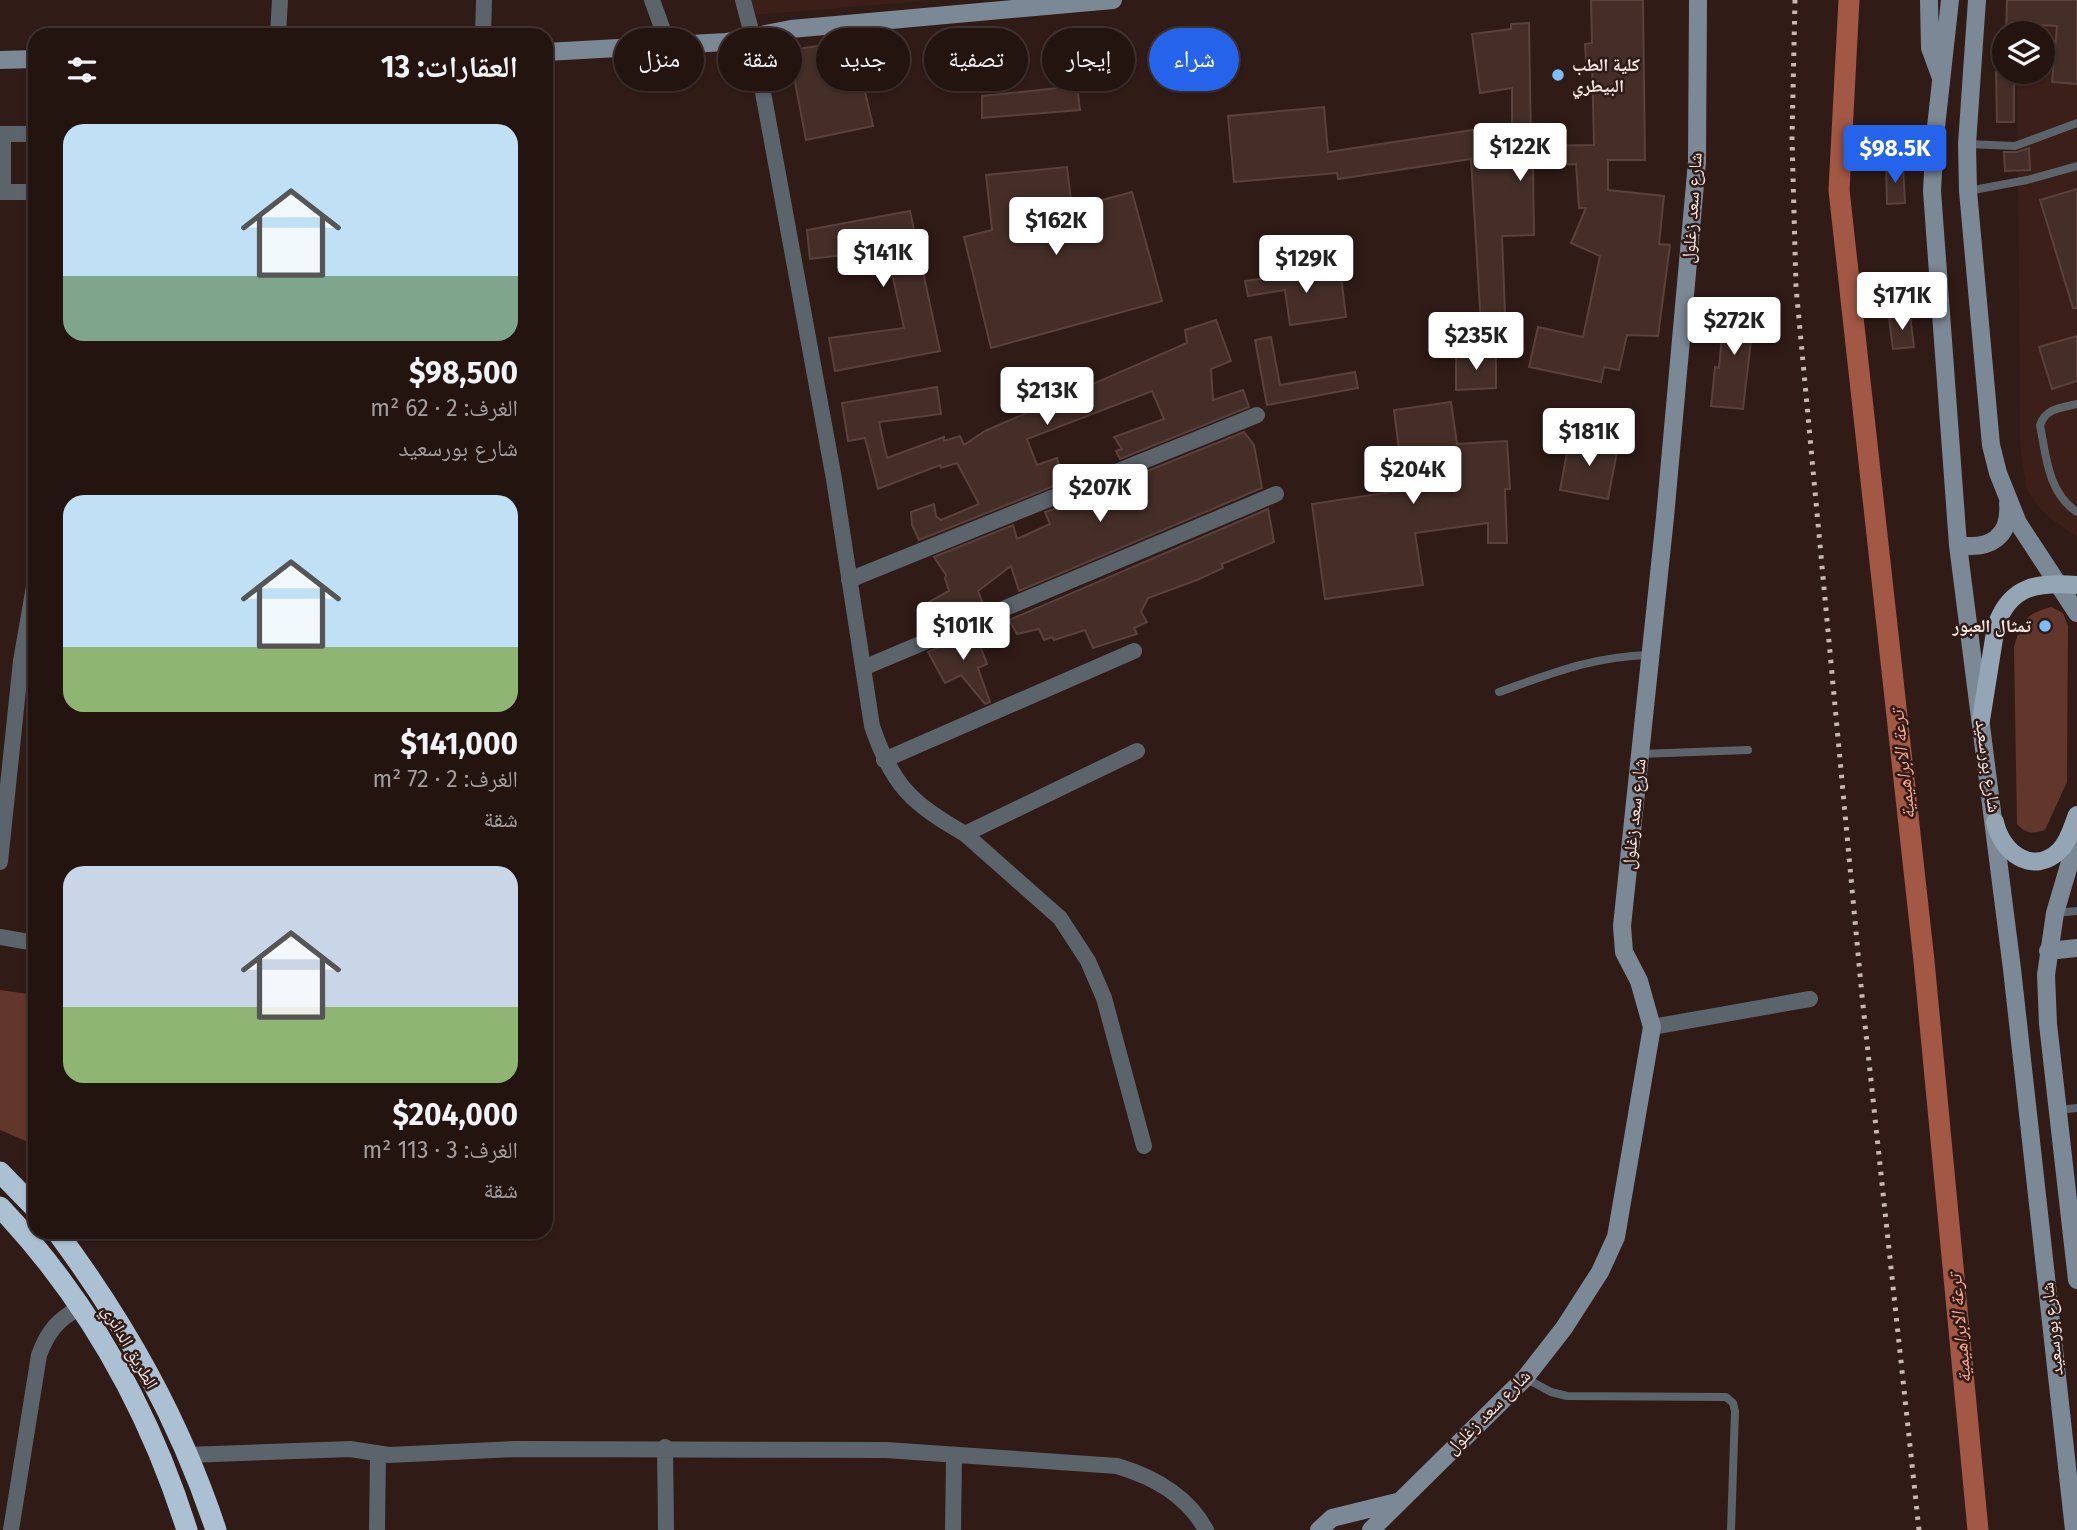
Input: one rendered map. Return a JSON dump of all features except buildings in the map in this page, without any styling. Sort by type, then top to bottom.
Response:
[{"type":"highway","points":[[0,1172],[28,1199]]},
{"type":"highway","name":"الطريق الدائري","points":[[0,1207],[28,1237]]},
{"type":"highway","points":[[32,1241],[44,1239]]},
{"type":"highway","name":"الطريق الدائري","points":[[62,1239],[103,1294],[139,1354],[186,1455],[216,1530]]},
{"type":"highway","name":"الطريق الدائري","points":[[32,1241],[81,1307],[134,1398],[187,1530]]},
{"type":"highway","points":[[60,1279],[62,1265],[71,1260],[80,1263]]},
{"type":"main road","points":[[799,28],[1113,0]]},
{"type":"main road","name":"شارع سعد زغلول","points":[[1371,1530],[1525,1378],[1564,1328],[1600,1272],[1616,1237],[1652,1027],[1639,981],[1624,952],[1622,926],[1697,162],[1698,0]]},
{"type":"main road","points":[[1929,0],[1930,48],[1942,82]]},
{"type":"main road","name":"شارع بورسعيد","points":[[1950,0],[1935,136],[1932,191],[1958,545],[1995,822],[2074,1530]]},
{"type":"main road","points":[[1977,0],[1967,144],[1968,191],[1986,416],[1991,445],[2008,500],[2030,544],[2068,585],[2077,613]]},
{"type":"main road","points":[[553,52],[614,48]]},
{"type":"main road","points":[[0,60],[28,59]]},
{"type":"main road","points":[[1958,545],[1975,548],[1990,543],[2003,532],[2009,517],[2008,500]]},
{"type":"main road","points":[[1981,720],[1996,626],[2001,612],[2011,599],[2024,590],[2042,584],[2068,585]]},
{"type":"main road","points":[[1995,822],[1998,836],[2005,848],[2017,857],[2031,861],[2046,859],[2059,852],[2067,841],[2077,815]]},
{"type":"main road","name":"شارع بورسعيد","points":[[2077,838],[2055,913],[2048,951],[2046,999],[2077,1280]]},
{"type":"main road","points":[[2048,951],[2077,948]]},
{"type":"main road","points":[[1325,1524],[1397,1502]]},
{"type":"street","points":[[278,28],[280,0]]},
{"type":"street","points":[[483,28],[484,0]]},
{"type":"street","points":[[652,0],[662,28]]},
{"type":"street","points":[[743,0],[750,28]]},
{"type":"street","points":[[763,91],[834,479],[872,726],[884,760],[900,785],[921,804],[965,834],[1059,918],[1088,961],[1104,998],[1144,1146]]},
{"type":"street","points":[[28,134],[2,135],[2,192],[28,192]]},
{"type":"street","points":[[849,580],[1257,415]]},
{"type":"street","points":[[863,668],[1276,494]]},
{"type":"street","points":[[0,862],[21,661],[28,620]]},
{"type":"street","points":[[884,760],[1134,651]]},
{"type":"street","points":[[965,834],[1137,751]]},
{"type":"street","points":[[0,937],[28,942]]},
{"type":"street","points":[[1652,1027],[1811,999]]},
{"type":"street","points":[[11,1530],[39,1355],[47,1334],[61,1317],[81,1307]]},
{"type":"street","points":[[186,1455],[350,1449],[378,1453],[666,1447],[886,1450],[1117,1466],[1143,1474],[1167,1487],[1188,1505],[1206,1530]]},
{"type":"street","points":[[666,1447],[666,1530]]},
{"type":"street","points":[[377,1530],[378,1453]]},
{"type":"street","points":[[953,1530],[954,1456]]},
{"type":"lane","points":[[1967,144],[2015,146],[2077,123]]},
{"type":"lane","points":[[1968,191],[2027,180],[2077,166]]},
{"type":"lane","points":[[2077,404],[2051,410],[2043,415],[2040,425],[2053,485],[2068,506],[2077,512]]},
{"type":"lane","points":[[1499,692],[1578,663],[1649,654]]},
{"type":"lane","points":[[1640,754],[1748,750]]},
{"type":"lane","points":[[2055,913],[2077,911]]},
{"type":"lane","points":[[2058,1110],[2077,1108]]},
{"type":"lane","points":[[1525,1378],[1551,1392],[1567,1395],[1726,1397],[1733,1403],[1735,1411],[1731,1530]]},
{"type":"shaded area","points":[[750,0],[939,0],[753,15]]},
{"type":"shaded area","points":[[2019,0],[2077,0],[2077,537],[2046,515],[2032,498],[2026,488],[2020,444],[2017,84],[2055,84],[2055,21],[2018,21]]},
{"type":"shaded area","points":[[2051,607],[2063,613],[2068,626],[2067,782],[2045,830],[2030,832],[2017,824],[2014,647],[2025,620]]},
{"type":"shaded area","points":[[0,990],[28,994],[28,1142],[0,1130]]},
{"type":"waterway","name":"ترعة الابراهيمية","points":[[1849,0],[1839,190],[1924,961],[1978,1530]]},
{"type":"railway","points":[[1795,0],[1792,138],[1796,287],[1862,996],[1919,1530]]},
{"type":"place","name":"كلية الطب البيطري","points":[[1558,75]]},
{"type":"place","name":"تمثال العبور","points":[[2045,626]]}]
